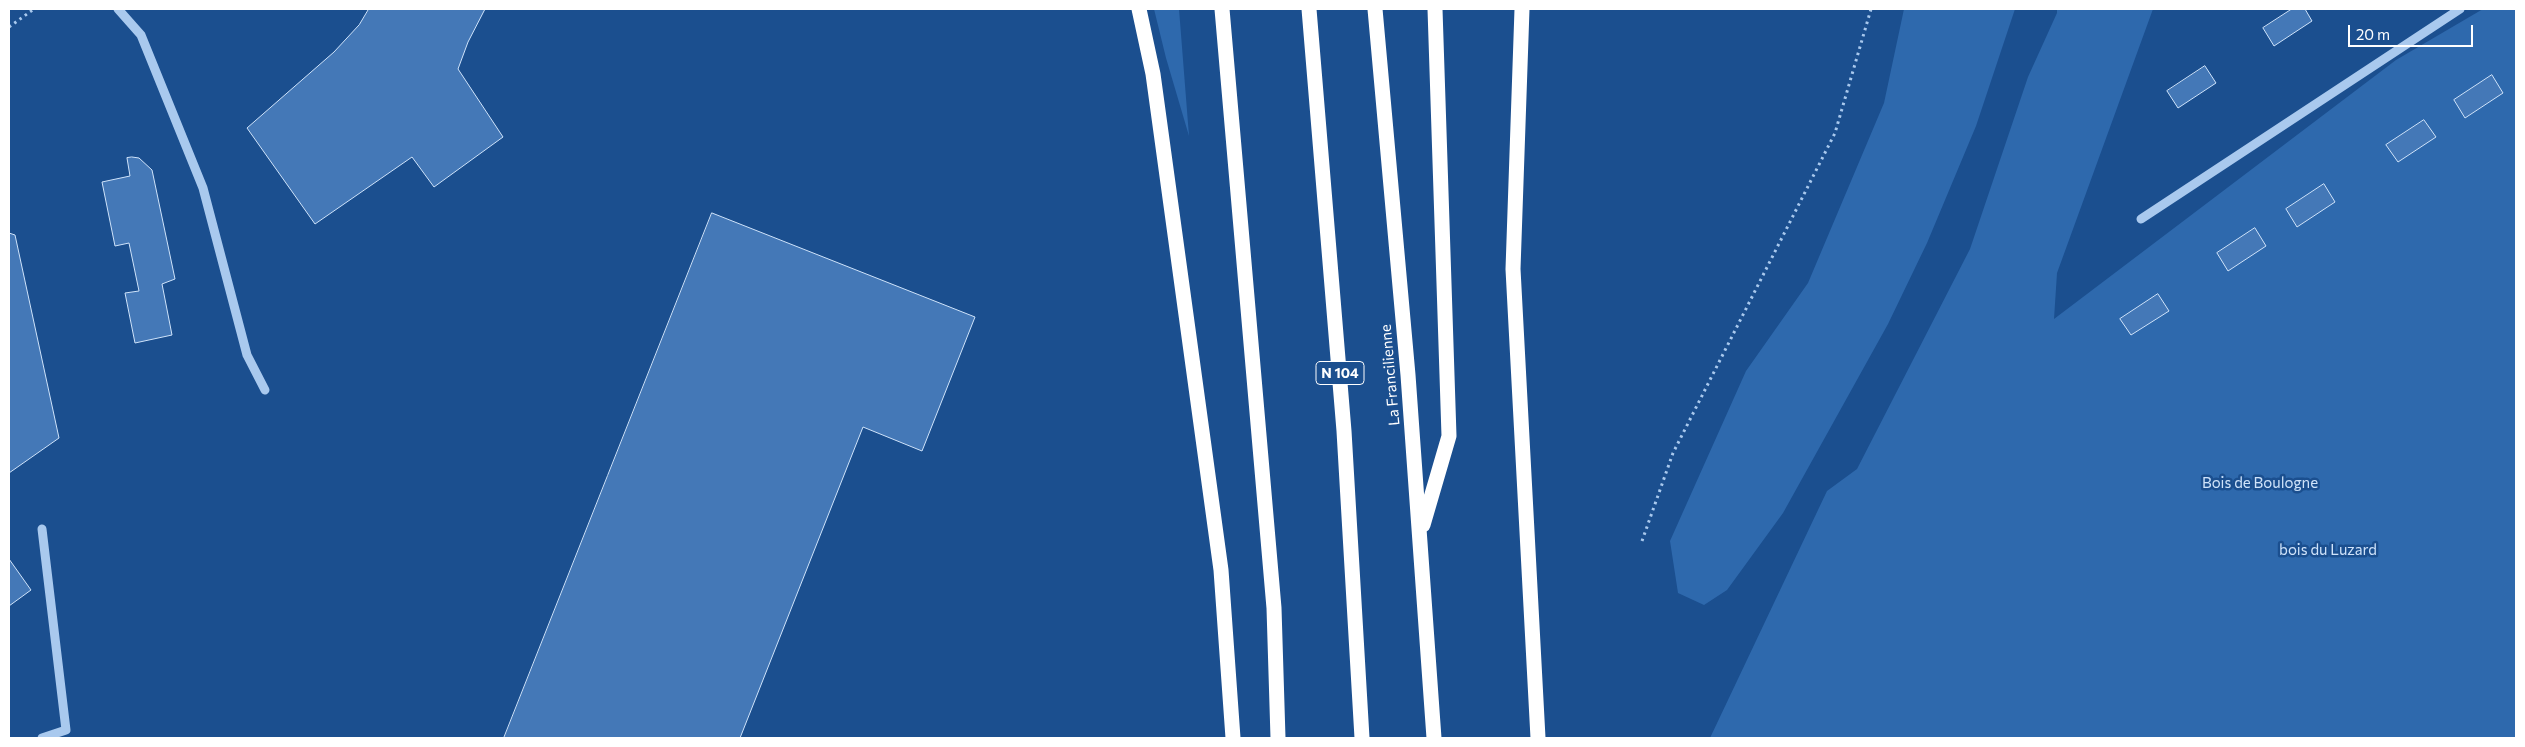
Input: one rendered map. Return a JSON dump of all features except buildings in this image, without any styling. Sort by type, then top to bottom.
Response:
[{"type":"highway","points":[[1139,9],[1153,74],[1221,570],[1233,738]]},
{"type":"highway","points":[[1222,9],[1274,608],[1278,738]]},
{"type":"highway","name":"N 104","points":[[1309,9],[1344,431],[1362,738]]},
{"type":"highway","name":"La Francilienne","points":[[1375,9],[1408,374],[1434,738]]},
{"type":"highway","points":[[1420,536],[1449,436],[1435,9]]},
{"type":"highway","points":[[1530,9],[1521,16],[1513,269],[1538,738]]},
{"type":"lane","points":[[118,9],[141,35],[200,179],[247,355],[265,390]]},
{"type":"lane","points":[[2140,219],[2460,9]]},
{"type":"lane","points":[[42,529],[66,730],[42,738]]},
{"type":"path","points":[[9,27],[34,9]]},
{"type":"path","points":[[1642,541],[1673,453],[1835,133],[1871,9]]},
{"type":"green space","points":[[1154,9],[1179,9],[1189,136],[1166,58]]},
{"type":"green space","points":[[1904,9],[2015,9],[1976,126],[1927,243],[1888,324],[1783,513],[1727,590],[1704,605],[1678,593],[1670,541],[1746,371],[1808,283],[1884,103]]},
{"type":"green space","name":"bois du Luzard","points":[[2057,9],[2153,9],[2057,273],[2054,319],[2396,60],[2483,9],[2516,9],[2516,738],[1710,738],[1827,491],[1857,469],[1970,249],[2028,77],[2057,13]]},
{"type":"park label","name":"Bois de Boulogne","points":[[2260,483]]}]
